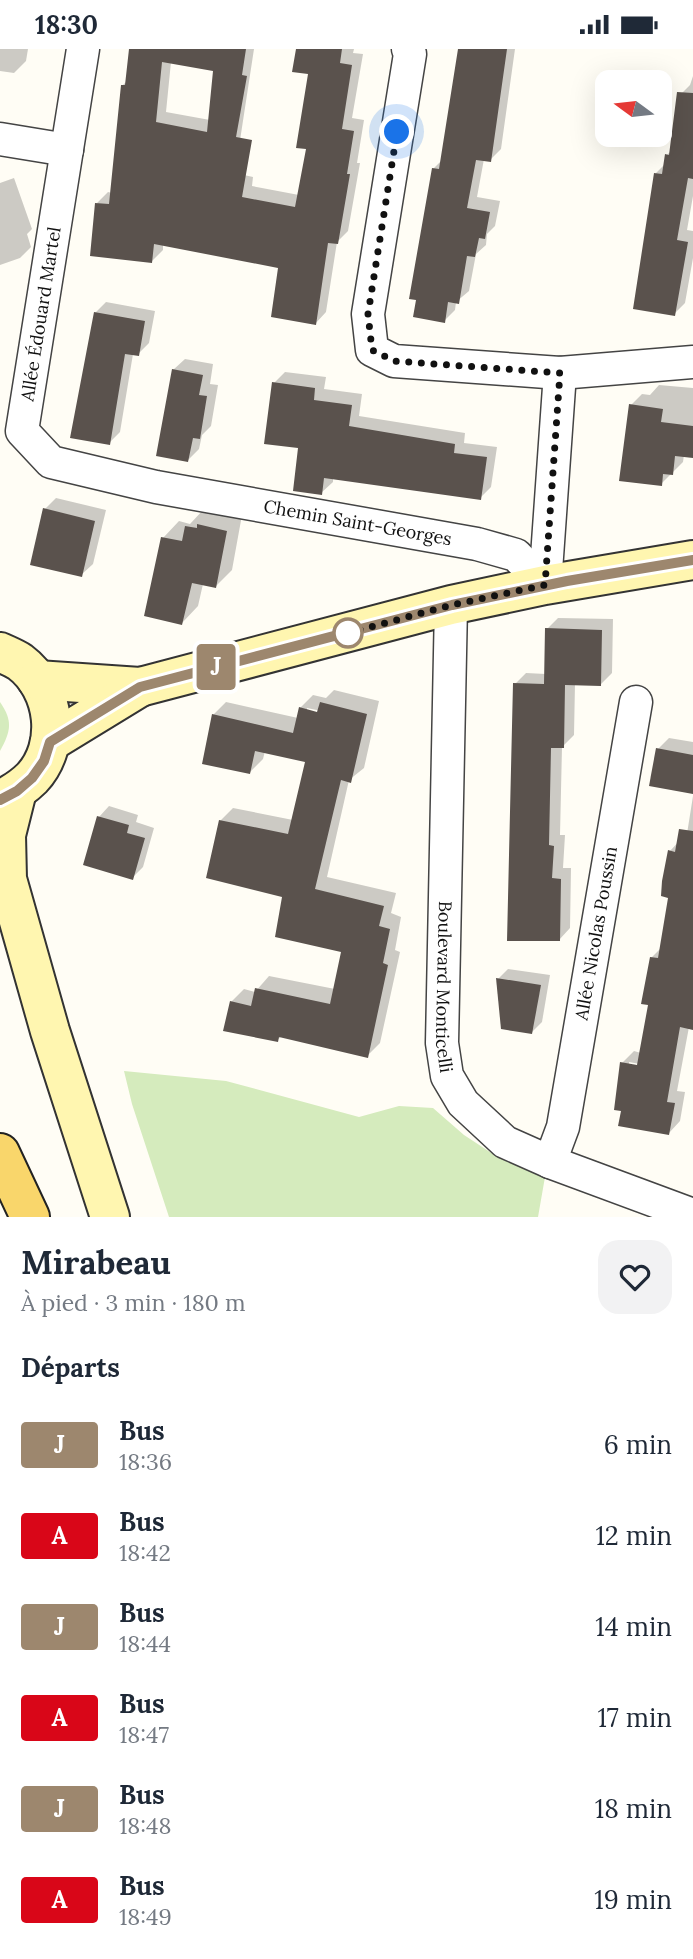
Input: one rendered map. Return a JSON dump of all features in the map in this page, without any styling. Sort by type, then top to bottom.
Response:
[{"type":"main road","points":[[50,742],[140,687],[452,605],[545,585],[693,560]]},
{"type":"main road","points":[[0,652],[19,662],[37,680],[47,699],[51,720],[50,742],[44,761],[32,778],[9,795],[7,879],[50,1031],[110,1217]]},
{"type":"main road","points":[[37,680],[140,687]]},
{"type":"main road","points":[[0,1153],[30,1217]]},
{"type":"street","name":"Allée Édouard Martel","points":[[83,49],[22,431],[51,462],[156,487]]},
{"type":"street","points":[[408,49],[410,54],[368,314],[372,350],[394,361],[560,373],[693,362]]},
{"type":"street","points":[[0,139],[67,150]]},
{"type":"street","points":[[545,585],[560,373]]},
{"type":"street","name":"Chemin Saint-Georges","points":[[156,487],[477,544],[516,555],[545,585]]},
{"type":"street","name":"Boulevard Monticelli","points":[[452,605],[442,1043],[447,1076],[463,1103],[505,1142],[693,1215]]},
{"type":"street","name":"Allée Nicolas Poussin","points":[[550,1161],[563,1128],[636,702]]},
{"type":"green space","points":[[0,702],[9,726],[0,751]]},
{"type":"green space","points":[[124,1071],[226,1081],[359,1117],[399,1106],[433,1108],[464,1135],[496,1156],[527,1166],[545,1177],[538,1217],[169,1217]]},
{"type":"building","points":[[129,49],[246,49],[242,75],[247,76],[236,137],[252,140],[242,197],[295,207],[306,149],[296,148],[308,74],[292,72],[296,49],[342,49],[340,63],[352,65],[342,129],[354,131],[347,174],[350,174],[338,244],[328,243],[316,325],[271,317],[278,268],[154,244],[152,263],[90,256],[95,203],[109,204],[121,85],[125,85]],"holes":[[[162,62],[213,71],[207,132],[156,122]]]},
{"type":"building","points":[[458,49],[507,49],[491,162],[476,160],[467,208],[490,212],[485,239],[479,238],[475,257],[467,256],[459,304],[448,302],[445,323],[413,317],[416,300],[409,299],[432,168],[439,169]]},
{"type":"building","points":[[677,92],[693,93],[693,179],[688,178],[677,240],[688,242],[675,316],[633,309],[654,173],[662,174],[665,154],[669,155],[672,147]]},
{"type":"building","points":[[94,312],[145,321],[139,356],[125,354],[110,445],[70,438]]},
{"type":"building","points":[[172,369],[203,375],[199,395],[207,396],[200,439],[193,438],[188,462],[156,456]]},
{"type":"building","points":[[272,382],[315,388],[314,400],[352,405],[349,426],[455,444],[454,453],[487,457],[481,500],[324,478],[322,495],[293,491],[298,448],[264,444]]},
{"type":"building","points":[[629,404],[663,409],[661,422],[693,426],[693,458],[675,456],[673,475],[663,474],[662,486],[619,481]]},
{"type":"building","points":[[43,508],[95,521],[82,577],[30,565]]},
{"type":"building","points":[[197,524],[227,531],[216,588],[192,583],[182,625],[144,616],[161,537],[182,541],[185,526],[197,528]]},
{"type":"building","points":[[545,628],[602,630],[601,686],[565,685],[564,748],[551,748],[549,845],[554,846],[552,878],[561,879],[560,941],[507,941],[513,683],[544,684]]},
{"type":"building","points":[[320,702],[367,714],[351,783],[341,780],[315,889],[384,906],[379,926],[390,929],[383,963],[388,965],[368,1058],[279,1037],[278,1042],[223,1031],[230,1001],[251,1006],[255,988],[330,1004],[341,952],[275,937],[282,897],[206,878],[219,820],[288,834],[305,762],[255,751],[250,774],[202,764],[212,714],[293,733],[299,707],[317,712]]},
{"type":"building","points":[[656,748],[693,755],[693,794],[649,786]]},
{"type":"building","points":[[97,816],[129,825],[127,833],[145,838],[133,880],[83,865]]},
{"type":"building","points":[[679,829],[693,831],[693,1030],[680,1027],[667,1102],[675,1103],[669,1135],[618,1126],[621,1111],[614,1110],[620,1062],[637,1065],[648,1005],[641,1004],[650,957],[658,958],[668,898],[661,896],[662,881],[668,850],[675,852]]},
{"type":"building","points":[[496,978],[541,985],[532,1034],[501,1029]]},
{"type":"bus line","name":"J","points":[[0,800],[17,791],[32,778],[44,761],[50,742],[140,687],[452,605],[567,581],[693,560]]},
{"type":"route","points":[[348,633],[452,605],[545,585],[560,373],[394,361],[372,350],[368,314],[397,132]]}]
